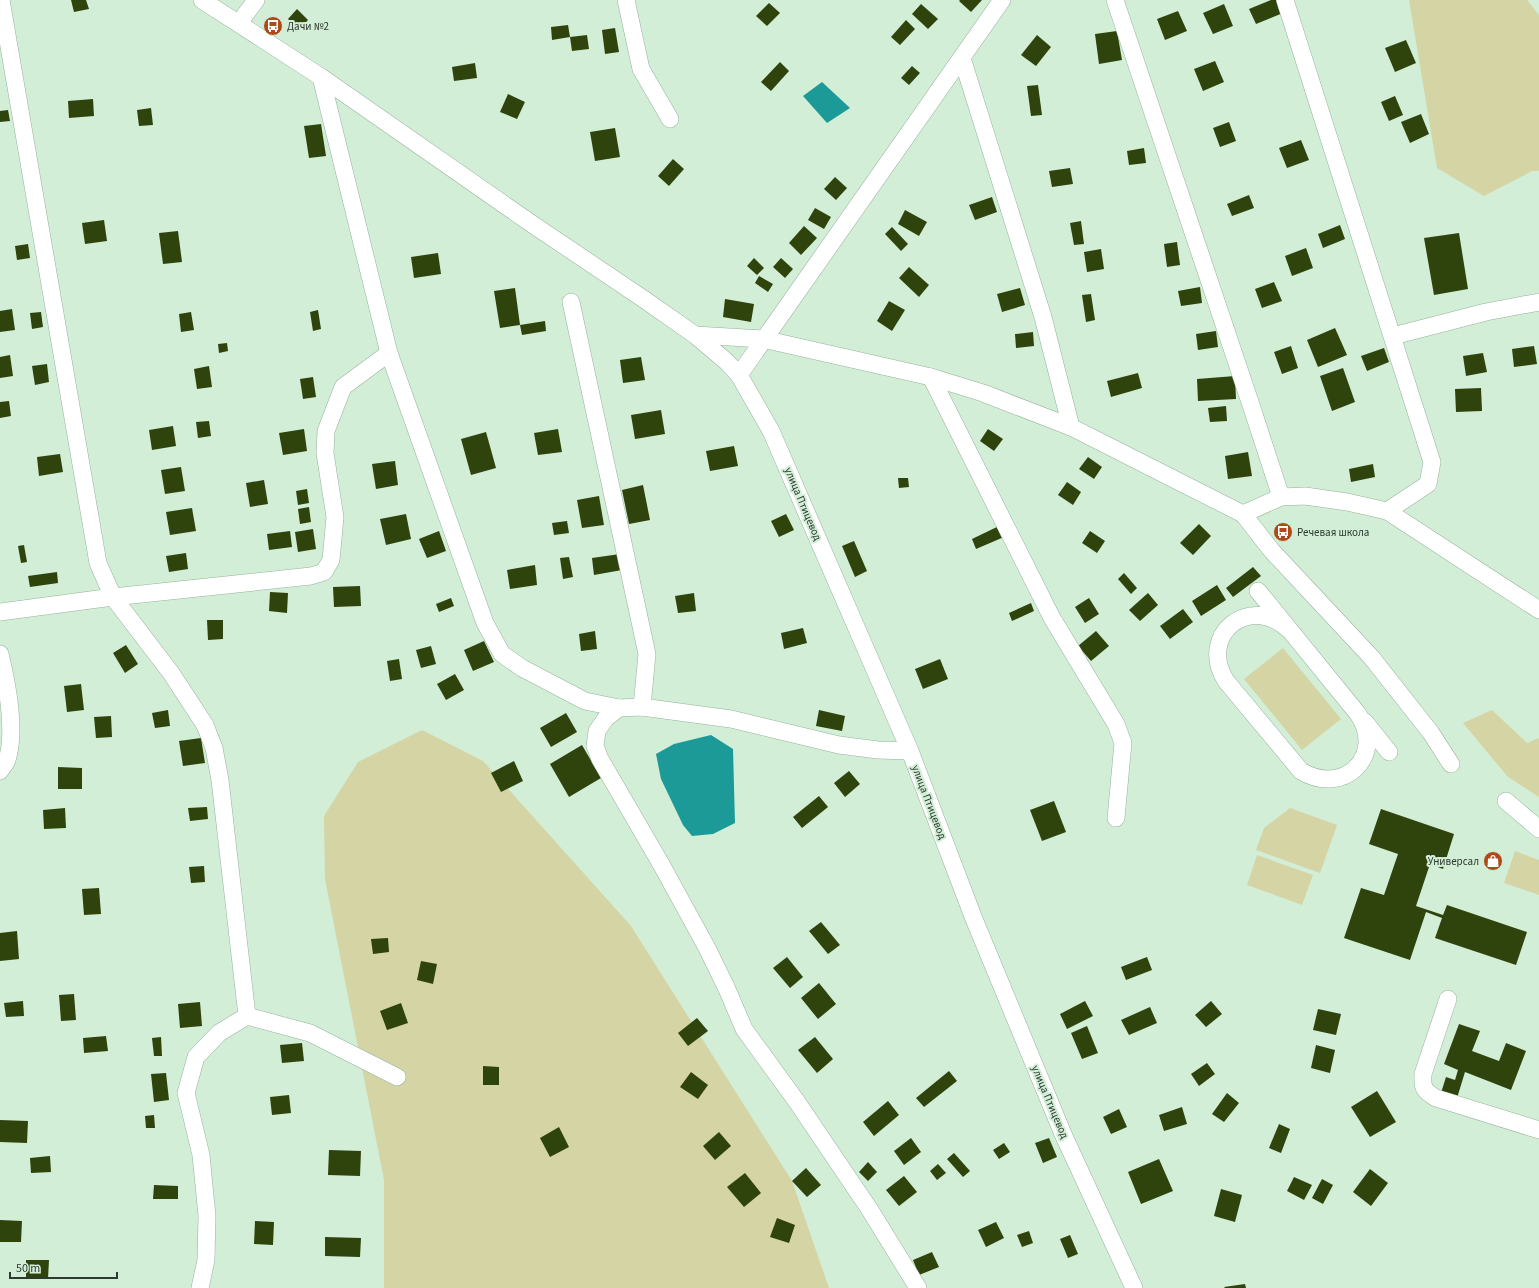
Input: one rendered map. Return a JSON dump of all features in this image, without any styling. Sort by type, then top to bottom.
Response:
[{"type":"street","points":[[1,0],[98,563],[112,598],[171,673],[205,725],[214,748],[220,780],[247,1016]]},
{"type":"street","name":"улица Птицевод","points":[[202,0],[321,77],[532,224],[645,300],[695,335],[727,362],[739,375],[771,431],[910,751],[974,919],[1063,1134],[1134,1288]]},
{"type":"street","points":[[239,23],[256,0]]},
{"type":"street","points":[[626,0],[640,69],[670,119]]},
{"type":"street","points":[[739,375],[1002,0]]},
{"type":"street","points":[[1115,0],[1281,497]]},
{"type":"street","points":[[1285,0],[1432,462],[1428,484],[1387,512]]},
{"type":"street","points":[[962,58],[1043,317],[1071,427]]},
{"type":"street","points":[[321,77],[389,353],[485,623],[502,654],[522,668],[585,701],[619,708],[642,707],[731,719],[839,746],[878,750],[910,751]]},
{"type":"street","points":[[572,302],[647,654],[642,707]]},
{"type":"street","points":[[1393,336],[1486,312],[1539,302]]},
{"type":"street","points":[[695,335],[763,339],[931,377],[983,393],[1071,427],[1243,514],[1272,551],[1372,658],[1431,733],[1452,764]]},
{"type":"street","points":[[0,612],[311,576],[324,572],[331,560],[335,518],[324,453],[326,431],[343,387],[389,353]]},
{"type":"street","points":[[931,377],[1052,618],[1116,724],[1122,743],[1116,818]]},
{"type":"street","points":[[1243,514],[1281,497],[1305,496],[1347,502],[1387,512],[1539,610]]},
{"type":"street","points":[[1258,591],[1389,752]]},
{"type":"street","points":[[1289,630],[1275,618],[1257,615],[1248,616],[1232,624],[1226,630],[1221,638],[1217,656],[1218,665],[1223,677],[1295,765],[1301,771],[1318,779],[1336,779],[1345,776],[1359,764],[1366,748],[1367,739],[1363,721],[1358,714]]},
{"type":"street","points":[[0,654],[11,729],[7,762],[0,770]]},
{"type":"street","points":[[619,708],[606,718],[597,731],[595,746],[600,759],[661,864],[707,948],[744,1029],[797,1102],[866,1204],[918,1288]]},
{"type":"street","points":[[1506,801],[1539,829]]},
{"type":"street","points":[[1448,999],[1423,1074],[1422,1084],[1427,1093],[1436,1098],[1539,1130]]},
{"type":"street","points":[[200,1288],[206,1260],[207,1216],[201,1155],[186,1093],[196,1057],[219,1033],[247,1016],[310,1033],[397,1077]]},
{"type":"green space","points":[[1409,0],[1527,0],[1539,15],[1539,171],[1532,171],[1484,196],[1437,168]]},
{"type":"green space","points":[[1283,648],[1341,719],[1302,750],[1244,679]]},
{"type":"green space","points":[[1492,710],[1527,743],[1539,738],[1539,797],[1508,777],[1463,723]]},
{"type":"green space","points":[[422,730],[483,761],[631,926],[792,1181],[829,1288],[384,1288],[384,1180],[325,879],[324,816],[358,762]]},
{"type":"green space","points":[[1290,808],[1337,825],[1320,873],[1256,850],[1264,828]]},
{"type":"green space","points":[[1515,851],[1539,860],[1539,895],[1504,883]]},
{"type":"green space","points":[[1257,855],[1313,875],[1302,905],[1247,885]]},
{"type":"water","points":[[822,82],[850,108],[827,123],[803,96]]},
{"type":"water","points":[[711,735],[733,749],[735,823],[713,834],[692,836],[683,825],[661,779],[656,754],[674,744]]},
{"type":"building","points":[[71,0],[86,0],[89,9],[74,12]]},
{"type":"building","points":[[982,0],[971,12],[959,1]]},
{"type":"building","points":[[1271,0],[1277,0],[1283,13],[1256,24],[1249,9]]},
{"type":"building","points":[[769,3],[780,13],[767,26],[756,16]]},
{"type":"building","points":[[921,4],[938,19],[928,29],[912,14]]},
{"type":"building","points":[[1224,4],[1233,26],[1213,34],[1203,13]]},
{"type":"building","points":[[297,9],[308,20],[299,30],[288,19]]},
{"type":"building","points":[[1178,11],[1187,31],[1165,40],[1157,19]]},
{"type":"building","points":[[906,20],[915,29],[900,45],[891,37]]},
{"type":"building","points":[[568,25],[570,37],[552,40],[551,27]]},
{"type":"building","points":[[615,28],[619,52],[605,54],[602,30]]},
{"type":"building","points":[[1117,31],[1122,60],[1099,64],[1095,34]]},
{"type":"building","points":[[587,35],[589,49],[572,51],[570,37]]},
{"type":"building","points":[[1037,35],[1051,47],[1036,66],[1021,55]]},
{"type":"building","points":[[1406,40],[1416,63],[1395,72],[1385,48]]},
{"type":"building","points":[[1215,61],[1224,82],[1203,91],[1194,69]]},
{"type":"building","points":[[780,62],[789,71],[771,91],[761,82]]},
{"type":"building","points":[[475,63],[477,78],[454,81],[452,67]]},
{"type":"building","points":[[912,66],[920,73],[909,85],[901,78]]},
{"type":"building","points":[[1038,85],[1042,115],[1031,116],[1027,86]]},
{"type":"building","points":[[508,94],[525,102],[517,119],[500,112]]},
{"type":"building","points":[[1395,96],[1403,115],[1389,121],[1381,102]]},
{"type":"building","points":[[93,99],[94,116],[69,118],[68,101]]},
{"type":"building","points":[[151,108],[153,125],[139,126],[137,110]]},
{"type":"building","points":[[8,110],[10,121],[0,122],[0,111]]},
{"type":"building","points":[[1421,114],[1429,134],[1410,143],[1401,122]]},
{"type":"building","points":[[1229,122],[1236,141],[1220,147],[1213,128]]},
{"type":"building","points":[[321,124],[326,156],[309,158],[304,126]]},
{"type":"building","points":[[615,128],[620,157],[595,161],[590,132]]},
{"type":"building","points":[[1301,140],[1309,160],[1287,168],[1279,148]]},
{"type":"building","points":[[1144,148],[1146,163],[1129,165],[1127,151]]},
{"type":"building","points":[[673,159],[684,169],[669,186],[658,176]]},
{"type":"building","points":[[1070,168],[1073,184],[1052,187],[1049,171]]},
{"type":"building","points":[[835,177],[847,188],[836,200],[824,189]]},
{"type":"building","points":[[1249,195],[1254,208],[1232,216],[1227,204]]},
{"type":"building","points":[[992,197],[997,212],[975,220],[969,205]]},
{"type":"building","points":[[815,208],[831,217],[824,229],[808,220]]},
{"type":"building","points":[[905,210],[927,222],[919,236],[898,224]]},
{"type":"building","points":[[104,220],[107,241],[85,244],[82,223]]},
{"type":"building","points":[[1081,221],[1084,244],[1074,245],[1070,223]]},
{"type":"building","points":[[1340,225],[1345,239],[1323,248],[1318,234]]},
{"type":"building","points":[[804,226],[817,238],[801,255],[789,243]]},
{"type":"building","points":[[892,227],[908,244],[901,251],[885,234]]},
{"type":"building","points":[[178,231],[182,262],[163,264],[159,233]]},
{"type":"building","points":[[1459,233],[1468,289],[1434,295],[1424,238]]},
{"type":"building","points":[[1177,242],[1180,265],[1167,267],[1164,244]]},
{"type":"building","points":[[28,244],[30,258],[17,260],[15,246]]},
{"type":"building","points":[[1306,248],[1313,268],[1292,276],[1285,256]]},
{"type":"building","points":[[1101,249],[1104,269],[1087,272],[1084,252]]},
{"type":"building","points":[[438,253],[441,274],[414,278],[411,257]]},
{"type":"building","points":[[754,258],[764,268],[757,275],[747,266]]},
{"type":"building","points":[[781,258],[793,269],[785,278],[773,267]]},
{"type":"building","points":[[909,267],[929,285],[919,297],[899,278]]},
{"type":"building","points":[[759,276],[773,284],[768,292],[755,283]]},
{"type":"building","points":[[1274,282],[1282,301],[1262,308],[1255,289]]},
{"type":"building","points":[[1200,287],[1202,303],[1181,306],[1178,291]]},
{"type":"building","points":[[515,288],[520,325],[500,328],[494,291]]},
{"type":"building","points":[[1020,288],[1025,305],[1002,312],[997,294]]},
{"type":"building","points":[[1091,294],[1095,320],[1086,322],[1082,295]]},
{"type":"building","points":[[725,299],[754,304],[751,322],[723,317]]},
{"type":"building","points":[[889,301],[905,310],[892,331],[877,321]]},
{"type":"building","points":[[12,309],[15,330],[0,332],[0,311]]},
{"type":"building","points":[[318,310],[321,329],[313,331],[310,312]]},
{"type":"building","points":[[41,312],[43,327],[32,329],[30,313]]},
{"type":"building","points":[[191,312],[194,330],[181,332],[179,314]]},
{"type":"building","points":[[545,321],[546,331],[522,335],[520,325]]},
{"type":"building","points":[[1335,328],[1347,355],[1318,367],[1307,340]]},
{"type":"building","points":[[1216,331],[1218,347],[1198,350],[1196,334]]},
{"type":"building","points":[[1033,332],[1034,346],[1016,348],[1015,334]]},
{"type":"building","points":[[227,343],[228,351],[219,353],[218,344]]},
{"type":"building","points":[[1291,346],[1298,368],[1282,374],[1274,352]]},
{"type":"building","points":[[1534,346],[1537,364],[1514,367],[1512,349]]},
{"type":"building","points":[[1384,348],[1389,362],[1367,371],[1361,356]]},
{"type":"building","points":[[1483,353],[1487,372],[1466,376],[1463,356]]},
{"type":"building","points":[[10,355],[13,376],[0,378],[0,357]]},
{"type":"building","points":[[641,357],[645,380],[623,383],[620,360]]},
{"type":"building","points":[[47,364],[49,382],[35,385],[32,366]]},
{"type":"building","points":[[209,366],[212,387],[197,389],[194,369]]},
{"type":"building","points":[[1343,368],[1355,402],[1332,411],[1320,376]]},
{"type":"building","points":[[1138,373],[1142,388],[1111,397],[1107,381]]},
{"type":"building","points":[[1235,376],[1236,399],[1198,401],[1197,379]]},
{"type":"building","points":[[313,377],[316,397],[303,399],[300,379]]},
{"type":"building","points":[[1481,388],[1482,411],[1456,412],[1455,389]]},
{"type":"building","points":[[9,401],[11,416],[0,418],[0,402]]},
{"type":"building","points":[[1226,406],[1227,421],[1210,422],[1208,408]]},
{"type":"building","points":[[661,410],[665,434],[635,439],[631,415]]},
{"type":"building","points":[[209,421],[211,436],[198,438],[196,422]]},
{"type":"building","points":[[173,426],[176,446],[152,450],[149,430]]},
{"type":"building","points":[[304,429],[307,451],[283,455],[279,433]]},
{"type":"building","points":[[558,429],[562,452],[538,455],[534,433]]},
{"type":"building","points":[[988,429],[1003,439],[994,451],[980,441]]},
{"type":"building","points":[[486,432],[496,468],[471,475],[461,439]]},
{"type":"building","points":[[734,446],[738,466],[710,471],[706,451]]},
{"type":"building","points":[[1248,452],[1252,476],[1228,479],[1225,456]]},
{"type":"building","points":[[60,454],[63,472],[39,476],[37,457]]},
{"type":"building","points":[[1088,457],[1102,467],[1094,479],[1079,469]]},
{"type":"building","points":[[395,461],[398,485],[376,489],[372,464]]},
{"type":"building","points":[[1373,464],[1375,477],[1351,482],[1349,469]]},
{"type":"building","points":[[181,467],[185,491],[165,494],[161,470]]},
{"type":"building","points":[[898,478],[908,478],[909,487],[899,488]]},
{"type":"building","points":[[264,480],[268,504],[250,507],[246,483]]},
{"type":"building","points":[[1067,482],[1081,492],[1073,505],[1058,495]]},
{"type":"building","points":[[643,485],[650,520],[629,524],[622,490]]},
{"type":"building","points":[[307,489],[309,503],[298,505],[296,491]]},
{"type":"building","points":[[599,496],[604,525],[582,528],[577,500]]},
{"type":"building","points":[[309,507],[311,522],[300,524],[298,509]]},
{"type":"building","points":[[192,508],[196,531],[170,535],[166,512]]},
{"type":"building","points":[[406,514],[411,539],[386,545],[380,519]]},
{"type":"building","points":[[786,514],[794,530],[779,537],[771,521]]},
{"type":"building","points":[[567,521],[569,533],[554,535],[552,523]]},
{"type":"building","points":[[1199,524],[1211,536],[1193,555],[1180,543]]},
{"type":"building","points":[[999,526],[1004,537],[976,549],[972,539]]},
{"type":"building","points":[[313,529],[316,549],[298,552],[295,532]]},
{"type":"building","points":[[290,531],[292,547],[269,550],[267,534]]},
{"type":"building","points":[[439,531],[446,551],[427,558],[419,539]]},
{"type":"building","points":[[1090,531],[1105,541],[1097,553],[1082,543]]},
{"type":"building","points":[[854,541],[867,571],[855,577],[842,546]]},
{"type":"building","points":[[24,545],[27,562],[21,563],[18,546]]},
{"type":"building","points":[[186,553],[188,569],[169,572],[166,556]]},
{"type":"building","points":[[620,554],[622,570],[594,575],[592,558]]},
{"type":"building","points":[[569,557],[573,577],[563,579],[560,558]]},
{"type":"building","points":[[535,565],[537,585],[510,589],[507,570]]},
{"type":"building","points":[[1253,567],[1261,576],[1233,597],[1226,588]]},
{"type":"building","points":[[57,572],[58,583],[30,587],[28,576]]},
{"type":"building","points":[[1124,573],[1137,588],[1131,594],[1118,579]]},
{"type":"building","points":[[1217,585],[1226,600],[1201,616],[1192,601]]},
{"type":"building","points":[[360,586],[361,606],[334,607],[333,587]]},
{"type":"building","points":[[270,592],[288,593],[287,613],[269,611]]},
{"type":"building","points":[[694,593],[696,611],[678,613],[675,596]]},
{"type":"building","points":[[1148,593],[1158,605],[1140,621],[1129,610]]},
{"type":"building","points":[[451,598],[454,606],[439,612],[436,604]]},
{"type":"building","points":[[1089,598],[1099,614],[1085,623],[1075,607]]},
{"type":"building","points":[[1031,603],[1034,611],[1012,621],[1009,613]]},
{"type":"building","points":[[1183,609],[1193,622],[1170,639],[1160,626]]},
{"type":"building","points":[[207,620],[223,620],[223,639],[208,640]]},
{"type":"building","points":[[803,628],[807,643],[784,649],[781,633]]},
{"type":"building","points":[[595,631],[597,649],[581,651],[579,634]]},
{"type":"building","points":[[1096,631],[1109,646],[1091,661],[1078,646]]},
{"type":"building","points":[[484,641],[494,662],[473,671],[464,650]]},
{"type":"building","points":[[126,645],[138,664],[125,673],[113,653]]},
{"type":"building","points":[[431,646],[436,664],[421,668],[416,650]]},
{"type":"building","points":[[399,659],[402,679],[390,681],[387,661]]},
{"type":"building","points":[[940,659],[948,679],[923,689],[915,669]]},
{"type":"building","points":[[455,674],[464,690],[446,700],[437,684]]},
{"type":"building","points":[[81,684],[84,710],[67,712],[64,686]]},
{"type":"building","points":[[168,710],[170,726],[155,728],[152,713]]},
{"type":"building","points":[[819,710],[845,716],[842,731],[816,726]]},
{"type":"building","points":[[566,713],[577,732],[551,747],[540,728]]},
{"type":"building","points":[[111,716],[112,737],[96,738],[94,717]]},
{"type":"building","points":[[201,738],[205,763],[183,766],[179,741]]},
{"type":"building","points":[[582,745],[601,778],[569,797],[550,764]]},
{"type":"building","points":[[514,761],[523,781],[501,792],[491,773]]},
{"type":"building","points":[[58,767],[82,768],[82,789],[58,789]]},
{"type":"building","points":[[849,771],[860,784],[845,797],[834,783]]},
{"type":"building","points":[[819,796],[828,807],[802,828],[793,817]]},
{"type":"building","points":[[1054,801],[1066,832],[1042,841],[1030,810]]},
{"type":"building","points":[[207,807],[208,819],[190,821],[188,808]]},
{"type":"building","points":[[65,808],[66,828],[44,829],[43,810]]},
{"type":"building","points":[[1381,809],[1454,834],[1443,869],[1430,864],[1416,906],[1443,915],[1447,905],[1527,932],[1516,965],[1435,938],[1442,918],[1426,912],[1410,960],[1344,938],[1361,888],[1384,895],[1398,854],[1369,844]]},
{"type":"building","points":[[204,866],[205,882],[191,883],[189,867]]},
{"type":"building","points":[[99,888],[101,914],[84,915],[82,889]]},
{"type":"building","points":[[821,922],[840,945],[828,954],[809,931]]},
{"type":"building","points":[[17,931],[19,959],[0,961],[0,933]]},
{"type":"building","points":[[388,938],[389,952],[373,954],[371,939]]},
{"type":"building","points":[[787,957],[803,977],[790,988],[773,968]]},
{"type":"building","points":[[1147,957],[1152,970],[1126,980],[1121,967]]},
{"type":"building","points":[[421,961],[437,964],[433,984],[417,980]]},
{"type":"building","points":[[819,983],[836,1004],[818,1019],[801,998]]},
{"type":"building","points":[[74,994],[76,1020],[61,1021],[59,995]]},
{"type":"building","points":[[23,1001],[24,1016],[6,1017],[4,1003]]},
{"type":"building","points":[[1085,1001],[1093,1016],[1067,1029],[1060,1014]]},
{"type":"building","points":[[1211,1001],[1222,1014],[1206,1027],[1195,1015]]},
{"type":"building","points":[[200,1002],[202,1026],[180,1028],[178,1004]]},
{"type":"building","points":[[401,1003],[408,1023],[387,1030],[380,1011]]},
{"type":"building","points":[[1150,1007],[1157,1023],[1129,1035],[1121,1020]]},
{"type":"building","points":[[1318,1009],[1341,1014],[1336,1035],[1313,1030]]},
{"type":"building","points":[[697,1018],[708,1031],[688,1046],[678,1033]]},
{"type":"building","points":[[1459,1024],[1480,1031],[1472,1051],[1499,1061],[1506,1043],[1526,1051],[1511,1090],[1465,1072],[1457,1098],[1441,1093],[1446,1077],[1455,1080],[1458,1070],[1444,1064]]},
{"type":"building","points":[[1087,1026],[1098,1053],[1082,1059],[1071,1033]]},
{"type":"building","points":[[106,1036],[108,1051],[84,1053],[83,1038]]},
{"type":"building","points":[[161,1037],[162,1056],[154,1056],[152,1038]]},
{"type":"building","points":[[815,1037],[833,1059],[817,1073],[798,1050]]},
{"type":"building","points":[[302,1043],[304,1061],[282,1063],[280,1045]]},
{"type":"building","points":[[1316,1045],[1335,1050],[1330,1073],[1311,1068]]},
{"type":"building","points":[[1207,1063],[1215,1074],[1199,1086],[1191,1074]]},
{"type":"building","points":[[483,1066],[499,1067],[499,1085],[483,1085]]},
{"type":"building","points":[[949,1071],[957,1081],[924,1107],[916,1098]]},
{"type":"building","points":[[691,1072],[708,1085],[698,1099],[680,1087]]},
{"type":"building","points":[[166,1073],[169,1100],[154,1102],[151,1074]]},
{"type":"building","points":[[1377,1091],[1396,1122],[1370,1137],[1351,1107]]},
{"type":"building","points":[[1227,1093],[1239,1103],[1224,1122],[1212,1114]]},
{"type":"building","points":[[289,1095],[291,1113],[272,1115],[270,1097]]},
{"type":"building","points":[[888,1101],[899,1115],[874,1136],[863,1122]]},
{"type":"building","points":[[1182,1107],[1187,1124],[1164,1131],[1159,1115]]},
{"type":"building","points":[[1119,1109],[1127,1127],[1111,1134],[1103,1117]]},
{"type":"building","points":[[154,1115],[155,1128],[146,1128],[145,1116]]},
{"type":"building","points":[[0,1120],[28,1121],[27,1143],[0,1142]]},
{"type":"building","points":[[1279,1124],[1290,1129],[1281,1153],[1269,1148]]},
{"type":"building","points":[[559,1127],[569,1147],[550,1157],[540,1138]]},
{"type":"building","points":[[719,1132],[731,1146],[715,1160],[703,1146]]},
{"type":"building","points":[[911,1138],[921,1152],[904,1165],[894,1151]]},
{"type":"building","points":[[1049,1138],[1057,1157],[1043,1163],[1035,1143]]},
{"type":"building","points":[[1004,1143],[1010,1152],[999,1159],[993,1150]]},
{"type":"building","points":[[329,1150],[361,1151],[360,1176],[328,1175]]},
{"type":"building","points":[[954,1153],[970,1171],[963,1177],[947,1159]]},
{"type":"building","points":[[50,1156],[51,1172],[31,1173],[30,1158]]},
{"type":"building","points":[[1159,1159],[1173,1191],[1141,1204],[1128,1172]]},
{"type":"building","points":[[868,1162],[877,1172],[868,1181],[859,1172]]},
{"type":"building","points":[[938,1164],[946,1173],[937,1180],[930,1171]]},
{"type":"building","points":[[806,1168],[821,1185],[807,1197],[792,1181]]},
{"type":"building","points":[[1370,1169],[1388,1183],[1371,1206],[1353,1192]]},
{"type":"building","points":[[745,1173],[761,1193],[744,1207],[727,1187]]},
{"type":"building","points":[[904,1176],[917,1192],[899,1206],[886,1190]]},
{"type":"building","points":[[1294,1177],[1312,1185],[1304,1200],[1287,1191]]},
{"type":"building","points":[[1322,1179],[1333,1185],[1323,1204],[1312,1198]]},
{"type":"building","points":[[154,1185],[178,1186],[178,1199],[153,1199]]},
{"type":"building","points":[[1221,1189],[1242,1195],[1235,1222],[1214,1216]]},
{"type":"building","points":[[777,1218],[795,1225],[789,1243],[770,1237]]},
{"type":"building","points":[[0,1220],[22,1221],[21,1242],[0,1242]]},
{"type":"building","points":[[255,1221],[274,1222],[273,1245],[254,1244]]},
{"type":"building","points":[[996,1222],[1004,1238],[986,1247],[978,1230]]},
{"type":"building","points":[[1029,1231],[1033,1243],[1022,1247],[1017,1235]]},
{"type":"building","points":[[1070,1235],[1078,1254],[1068,1258],[1060,1239]]},
{"type":"building","points":[[325,1237],[361,1238],[360,1257],[325,1256]]},
{"type":"building","points":[[932,1252],[939,1267],[919,1275],[913,1260]]},
{"type":"building","points":[[26,1260],[49,1260],[48,1279],[26,1278]]},
{"type":"building","points":[[1245,1284],[1246,1288],[1224,1287]]},
{"type":"place","name":"Дачи №2","points":[[273,26]]},
{"type":"place","name":"Речевая школа","points":[[1283,532]]},
{"type":"place","name":"Универсал","points":[[1493,861]]}]
